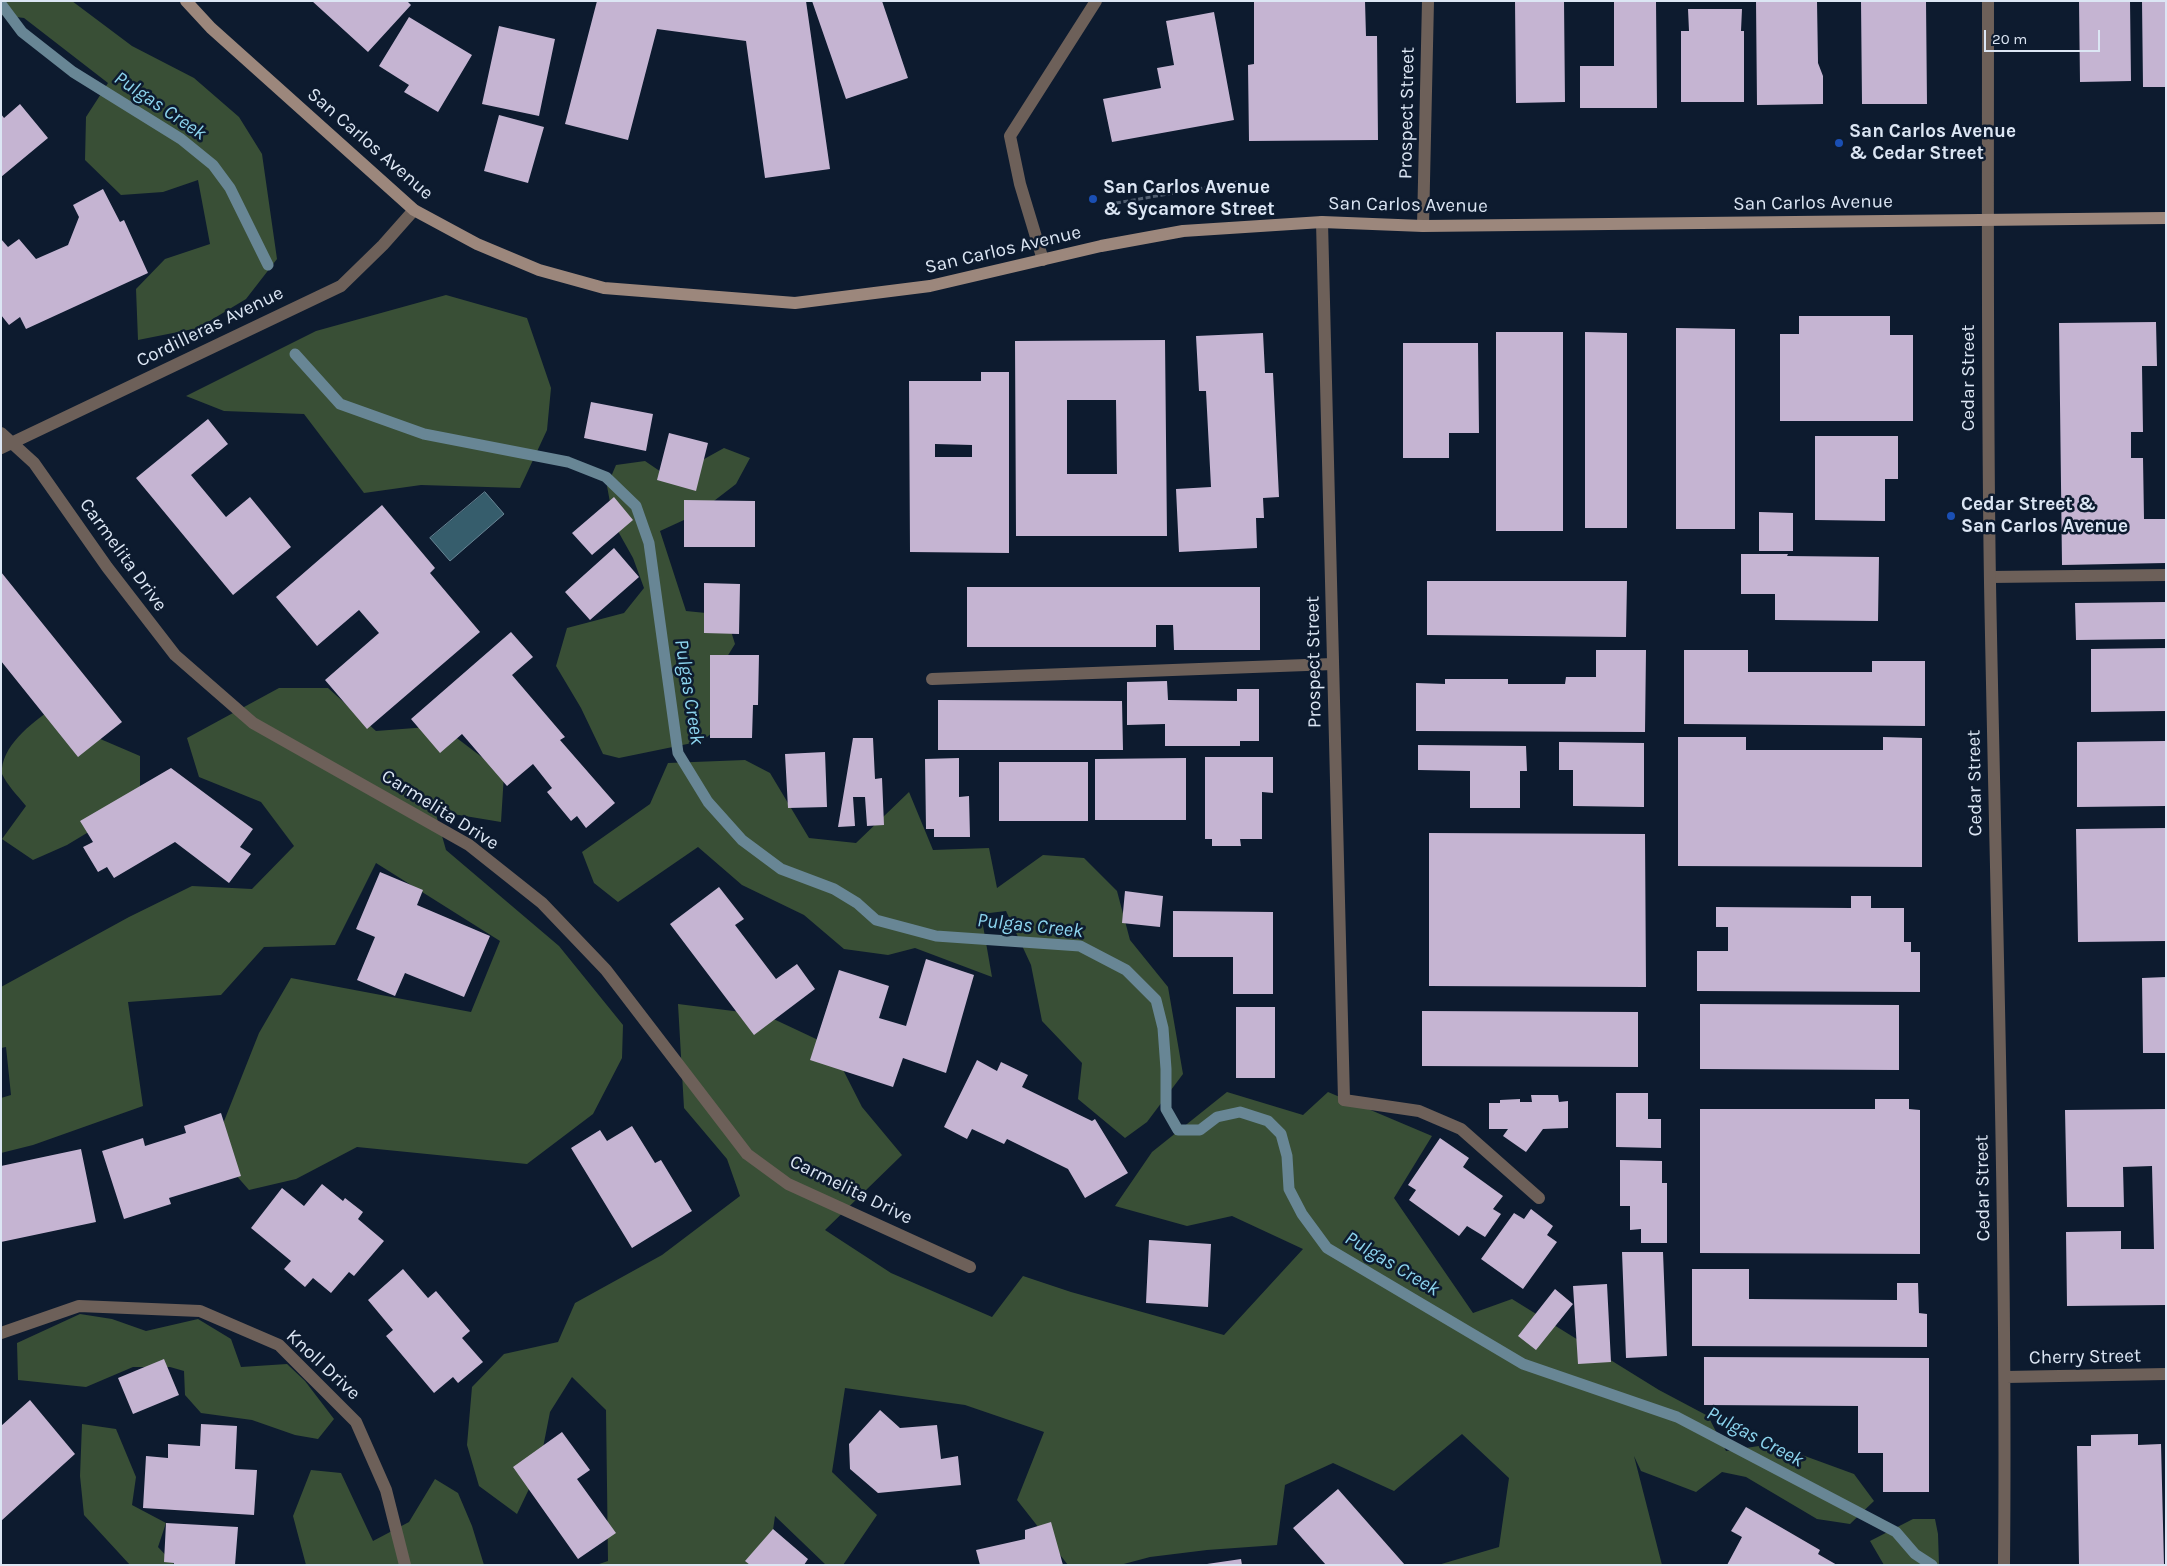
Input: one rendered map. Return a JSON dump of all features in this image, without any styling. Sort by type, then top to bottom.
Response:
[{"type":"main road","name":"San Carlos Avenue","points":[[186,1],[225,41],[414,210],[477,244],[539,270],[604,288],[795,303],[930,286],[1183,230],[1322,222],[1423,226],[2166,218]]},
{"type":"street","points":[[1043,260],[1020,184],[1010,136],[1096,1]]},
{"type":"street","name":"Prospect Street","points":[[1423,226],[1428,1]]},
{"type":"street","name":"Cedar Street","points":[[1988,1],[1987,219],[1990,577],[2006,1377],[2004,1565]]},
{"type":"street","name":"Cordilleras Avenue","points":[[6,446],[341,286],[383,245],[414,210]]},
{"type":"street","name":"Prospect Street","points":[[1322,222],[1344,1100],[1419,1111],[1461,1129],[1539,1198]]},
{"type":"street","name":"Carmelita Drive","points":[[1,433],[6,446],[34,463],[107,567],[174,655],[253,722],[469,846],[542,903],[606,970],[747,1154],[788,1184],[970,1267]]},
{"type":"street","points":[[1990,577],[2166,575]]},
{"type":"street","points":[[932,679],[1333,664]]},
{"type":"street","name":"Knoll Drive","points":[[1,1333],[79,1306],[200,1311],[280,1344],[356,1422],[386,1490],[405,1565]]},
{"type":"street","name":"Cherry Street","points":[[2006,1377],[2166,1374]]},
{"type":"path","points":[[1116,203],[1238,182]]},
{"type":"green space","points":[[1,1],[72,1],[132,46],[194,78],[239,117],[262,154],[277,259],[246,299],[198,328],[138,340],[136,289],[165,259],[210,244],[198,180],[163,192],[121,195],[85,160],[86,117],[108,83],[24,18],[1,15]]},
{"type":"green space","points":[[446,295],[527,318],[551,388],[547,430],[520,488],[421,485],[364,493],[304,414],[224,411],[186,396],[316,331]]},
{"type":"green space","points":[[724,448],[750,458],[736,484],[697,514],[660,531],[686,611],[726,615],[735,644],[717,673],[723,724],[702,741],[619,758],[603,754],[581,708],[556,666],[567,628],[624,613],[644,588],[633,558],[614,524],[607,486],[616,465],[645,461],[670,478]]},
{"type":"green space","points":[[279,688],[328,688],[376,731],[441,726],[504,774],[501,822],[435,811],[446,850],[559,946],[623,1025],[622,1058],[593,1114],[527,1164],[357,1147],[296,1179],[249,1190],[213,1149],[259,1033],[291,978],[471,1012],[500,941],[376,863],[335,945],[264,947],[221,995],[128,1002],[143,1106],[33,1145],[1,1153],[1,1098],[11,1095],[6,1047],[1,1048],[1,987],[129,917],[192,886],[252,889],[294,846],[261,802],[199,777],[187,738]]},
{"type":"green space","points":[[50,710],[91,735],[140,756],[140,801],[67,845],[33,860],[2,839],[26,806],[4,778],[2,774],[3,764],[6,754],[18,737]]},
{"type":"green space","points":[[745,760],[770,773],[809,838],[856,843],[909,792],[933,850],[989,848],[997,888],[1043,855],[1084,858],[1117,891],[1130,940],[1168,987],[1183,1074],[1147,1122],[1125,1138],[1078,1099],[1082,1063],[1042,1021],[1031,965],[1006,911],[981,914],[992,977],[915,948],[888,955],[844,949],[804,915],[742,885],[698,847],[618,902],[594,883],[582,852],[650,804],[668,763]]},
{"type":"green space","points":[[678,1004],[765,1015],[831,1046],[862,1107],[902,1155],[825,1230],[891,1273],[992,1317],[1023,1276],[1071,1292],[1224,1335],[1303,1249],[1232,1216],[1187,1226],[1115,1206],[1152,1152],[1227,1092],[1303,1115],[1328,1092],[1432,1136],[1394,1198],[1473,1313],[1512,1299],[1659,1390],[1708,1416],[1726,1451],[1772,1444],[1854,1474],[1874,1501],[1850,1524],[1817,1519],[1746,1477],[1722,1472],[1696,1492],[1641,1471],[1634,1456],[1662,1565],[1438,1565],[1499,1547],[1509,1478],[1462,1434],[1394,1491],[1333,1463],[1285,1485],[1277,1545],[1207,1550],[1150,1557],[1120,1565],[1068,1565],[1017,1500],[1044,1432],[965,1405],[845,1388],[832,1472],[877,1515],[843,1565],[826,1565],[775,1516],[768,1565],[596,1565],[608,1561],[606,1410],[572,1377],[550,1412],[539,1468],[517,1514],[479,1486],[467,1445],[472,1387],[504,1354],[558,1342],[575,1303],[662,1255],[740,1196],[727,1159],[684,1108]]},
{"type":"green space","points":[[80,1314],[112,1319],[146,1331],[198,1319],[231,1339],[241,1367],[287,1364],[305,1381],[334,1419],[318,1439],[295,1435],[252,1420],[201,1413],[185,1395],[184,1371],[170,1367],[133,1367],[86,1387],[18,1380],[17,1343]]},
{"type":"green space","points":[[82,1424],[116,1429],[136,1477],[132,1505],[166,1523],[158,1547],[175,1565],[130,1565],[84,1515],[80,1476]]},
{"type":"green space","points":[[311,1470],[341,1473],[373,1541],[409,1522],[435,1479],[458,1493],[472,1526],[484,1565],[306,1565],[293,1516]]},
{"type":"green space","points":[[1913,1519],[1935,1519],[1938,1534],[1939,1565],[1884,1565],[1870,1541]]},
{"type":"water","points":[[485,492],[504,514],[450,561],[430,538]]},
{"type":"building","points":[[312,1],[407,1],[411,5],[368,52]]},
{"type":"building","points":[[597,1],[806,1],[830,169],[765,178],[746,41],[657,29],[628,140],[565,124]]},
{"type":"building","points":[[812,1],[882,1],[908,78],[846,99]]},
{"type":"building","points":[[1254,1],[1365,1],[1366,36],[1377,36],[1378,140],[1249,141],[1248,65],[1254,64]]},
{"type":"building","points":[[1515,1],[1564,1],[1565,102],[1516,103]]},
{"type":"building","points":[[1614,1],[1656,1],[1657,108],[1580,108],[1580,66],[1614,66]]},
{"type":"building","points":[[1756,1],[1817,1],[1818,63],[1823,76],[1823,104],[1757,105]]},
{"type":"building","points":[[1861,1],[1926,1],[1927,104],[1862,104]]},
{"type":"building","points":[[2079,1],[2130,1],[2131,81],[2080,82]]},
{"type":"building","points":[[2142,1],[2166,1],[2166,87],[2143,87]]},
{"type":"building","points":[[1688,9],[1742,9],[1741,31],[1744,31],[1744,102],[1681,102],[1681,31],[1689,31]]},
{"type":"building","points":[[1214,12],[1234,120],[1112,142],[1103,99],[1161,88],[1157,68],[1174,65],[1166,21]]},
{"type":"building","points":[[409,17],[472,55],[438,112],[404,92],[409,85],[379,66]]},
{"type":"building","points":[[499,26],[555,39],[539,116],[482,104]]},
{"type":"building","points":[[20,104],[48,138],[1,177],[1,114],[4,118]]},
{"type":"building","points":[[499,115],[544,127],[528,183],[484,171]]},
{"type":"building","points":[[103,189],[120,222],[124,220],[148,273],[26,329],[20,317],[9,325],[1,315],[1,239],[8,247],[19,239],[36,259],[68,245],[79,217],[73,205]]},
{"type":"building","points":[[1799,316],[1890,316],[1890,335],[1913,335],[1913,421],[1780,421],[1780,334],[1799,334]]},
{"type":"building","points":[[2156,322],[2157,366],[2142,366],[2143,432],[2131,432],[2131,458],[2143,458],[2144,519],[2166,519],[2166,563],[2062,565],[2059,323]]},
{"type":"building","points":[[1676,328],[1735,329],[1735,529],[1676,529]]},
{"type":"building","points":[[1496,332],[1563,332],[1563,531],[1496,531]]},
{"type":"building","points":[[1585,332],[1627,333],[1627,528],[1585,528]]},
{"type":"building","points":[[1263,333],[1265,373],[1273,373],[1279,497],[1263,498],[1264,518],[1256,518],[1257,548],[1179,552],[1176,489],[1211,487],[1206,391],[1199,391],[1196,336]]},
{"type":"building","points":[[1165,340],[1167,536],[1016,536],[1015,341]],"holes":[[[1067,400],[1116,400],[1117,474],[1067,474]]]},
{"type":"building","points":[[1403,343],[1478,343],[1479,433],[1449,433],[1449,458],[1403,458]]},
{"type":"building","points":[[981,372],[1009,372],[1009,553],[910,552],[909,381],[981,381]],"holes":[[[935,444],[972,445],[972,457],[935,457]]]},
{"type":"building","points":[[591,402],[653,414],[646,451],[584,438]]},
{"type":"building","points":[[208,419],[228,444],[191,475],[226,517],[250,497],[291,547],[233,595],[136,478]]},
{"type":"building","points":[[669,433],[708,443],[696,491],[657,480]]},
{"type":"building","points":[[1815,436],[1898,436],[1898,479],[1885,479],[1885,521],[1815,520]]},
{"type":"building","points":[[614,497],[633,520],[592,555],[572,533]]},
{"type":"building","points":[[684,500],[755,501],[755,547],[684,547]]},
{"type":"building","points":[[382,505],[435,568],[430,573],[480,632],[367,729],[325,680],[379,633],[359,610],[317,646],[276,597]]},
{"type":"building","points":[[1759,512],[1793,513],[1793,551],[1759,551]]},
{"type":"building","points":[[614,548],[639,577],[590,620],[565,592]]},
{"type":"building","points":[[1741,554],[1879,557],[1878,621],[1775,620],[1775,594],[1741,594]]},
{"type":"building","points":[[1,572],[122,722],[78,757],[1,661]]},
{"type":"building","points":[[1427,581],[1627,581],[1626,637],[1427,635]]},
{"type":"building","points":[[704,583],[740,584],[739,634],[704,633]]},
{"type":"building","points":[[967,587],[1260,587],[1260,650],[1174,650],[1173,625],[1156,625],[1156,647],[967,647]]},
{"type":"building","points":[[2166,602],[2166,639],[2076,640],[2075,603]]},
{"type":"building","points":[[511,632],[533,657],[512,675],[565,737],[560,740],[615,803],[586,828],[577,816],[571,821],[547,792],[552,788],[533,764],[507,786],[462,734],[440,753],[411,719]]},
{"type":"building","points":[[2166,648],[2166,711],[2091,712],[2091,649]]},
{"type":"building","points":[[1596,650],[1646,650],[1645,732],[1416,731],[1416,683],[1445,684],[1445,679],[1508,679],[1508,684],[1565,684],[1566,677],[1596,677]]},
{"type":"building","points":[[1684,650],[1748,650],[1748,672],[1872,672],[1872,661],[1925,661],[1925,726],[1684,724]]},
{"type":"building","points":[[710,655],[759,655],[758,705],[753,705],[752,738],[710,738]]},
{"type":"building","points":[[1167,681],[1168,700],[1237,701],[1237,689],[1259,689],[1259,741],[1240,741],[1240,746],[1165,746],[1165,724],[1127,725],[1127,682]]},
{"type":"building","points":[[938,700],[1122,701],[1123,750],[938,750]]},
{"type":"building","points":[[1678,737],[1746,737],[1746,750],[1883,750],[1883,737],[1922,738],[1922,867],[1678,866]]},
{"type":"building","points":[[853,738],[873,738],[875,779],[882,778],[884,825],[867,826],[865,797],[853,797],[855,826],[838,827]]},
{"type":"building","points":[[2166,741],[2166,806],[2077,807],[2077,742]]},
{"type":"building","points":[[1559,742],[1644,743],[1644,807],[1573,806],[1573,770],[1559,770]]},
{"type":"building","points":[[1418,745],[1526,746],[1527,771],[1520,771],[1520,808],[1470,808],[1470,771],[1418,770]]},
{"type":"building","points":[[825,752],[827,807],[788,808],[785,754]]},
{"type":"building","points":[[1205,757],[1273,757],[1273,793],[1262,792],[1262,839],[1240,839],[1241,846],[1212,846],[1212,839],[1205,839]]},
{"type":"building","points":[[959,758],[959,797],[969,796],[970,837],[934,837],[934,829],[926,829],[925,759]]},
{"type":"building","points":[[1186,758],[1186,820],[1095,820],[1095,759]]},
{"type":"building","points":[[999,762],[1088,762],[1088,821],[999,821]]},
{"type":"building","points":[[171,768],[253,829],[240,847],[251,854],[229,883],[175,842],[114,878],[107,867],[98,872],[83,847],[93,842],[80,821]]},
{"type":"building","points":[[2166,828],[2166,941],[2078,942],[2076,829]]},
{"type":"building","points":[[1429,833],[1645,834],[1646,987],[1429,986]]},
{"type":"building","points":[[380,872],[423,890],[417,905],[490,936],[464,997],[405,973],[395,996],[357,980],[375,937],[356,929]]},
{"type":"building","points":[[719,887],[744,919],[735,925],[776,979],[797,964],[815,989],[754,1035],[670,924]]},
{"type":"building","points":[[1125,891],[1163,896],[1160,927],[1122,923]]},
{"type":"building","points":[[1851,896],[1871,896],[1871,908],[1904,908],[1904,942],[1911,942],[1911,952],[1920,952],[1920,992],[1697,991],[1697,951],[1728,951],[1728,927],[1716,927],[1716,907],[1851,908]]},
{"type":"building","points":[[1173,911],[1273,912],[1273,994],[1233,994],[1233,957],[1173,957]]},
{"type":"building","points":[[926,959],[974,975],[946,1073],[903,1058],[893,1087],[810,1060],[839,970],[889,986],[879,1018],[906,1026]]},
{"type":"building","points":[[2166,977],[2166,1053],[2143,1053],[2142,978]]},
{"type":"building","points":[[1700,1004],[1899,1005],[1899,1070],[1700,1069]]},
{"type":"building","points":[[1236,1007],[1275,1007],[1275,1078],[1236,1078]]},
{"type":"building","points":[[1422,1011],[1638,1012],[1638,1067],[1422,1066]]},
{"type":"building","points":[[977,1060],[997,1071],[1001,1062],[1028,1075],[1022,1087],[1092,1121],[1095,1119],[1128,1173],[1085,1198],[1068,1169],[1007,1139],[1004,1144],[972,1129],[967,1139],[944,1127]]},
{"type":"building","points":[[1616,1093],[1648,1093],[1648,1119],[1661,1119],[1661,1148],[1616,1147]]},
{"type":"building","points":[[1531,1095],[1558,1095],[1559,1102],[1568,1101],[1568,1128],[1543,1129],[1526,1152],[1503,1136],[1508,1129],[1489,1129],[1489,1103],[1500,1103],[1500,1100],[1520,1099],[1520,1102],[1532,1102]]},
{"type":"building","points":[[1875,1099],[1909,1099],[1909,1109],[1920,1110],[1920,1254],[1700,1253],[1700,1109],[1875,1109]]},
{"type":"building","points":[[2166,1109],[2166,1305],[2067,1306],[2066,1232],[2121,1231],[2121,1249],[2154,1249],[2152,1166],[2123,1167],[2124,1207],[2067,1207],[2065,1110]]},
{"type":"building","points":[[221,1113],[241,1176],[169,1198],[171,1204],[124,1219],[102,1151],[143,1138],[145,1146],[186,1133],[184,1126]]},
{"type":"building","points":[[632,1126],[655,1163],[661,1160],[692,1211],[632,1248],[571,1148],[600,1130],[607,1141]]},
{"type":"building","points":[[1440,1138],[1469,1158],[1463,1167],[1503,1196],[1493,1209],[1501,1214],[1485,1237],[1467,1226],[1459,1236],[1409,1200],[1416,1190],[1408,1185]]},
{"type":"building","points":[[81,1149],[96,1222],[1,1242],[1,1166]]},
{"type":"building","points":[[1620,1160],[1662,1161],[1662,1183],[1667,1183],[1667,1243],[1641,1243],[1641,1229],[1630,1230],[1630,1206],[1620,1206]]},
{"type":"building","points":[[322,1184],[343,1201],[345,1198],[363,1212],[358,1219],[384,1241],[354,1276],[349,1272],[331,1293],[313,1278],[305,1287],[284,1269],[291,1261],[251,1228],[282,1188],[304,1206]]},
{"type":"building","points":[[1531,1209],[1553,1226],[1547,1235],[1557,1242],[1523,1289],[1481,1259],[1514,1213],[1524,1219]]},
{"type":"building","points":[[1149,1240],[1211,1244],[1208,1307],[1146,1303]]},
{"type":"building","points":[[1622,1252],[1663,1252],[1667,1356],[1626,1358]]},
{"type":"building","points":[[403,1269],[428,1298],[436,1291],[470,1331],[462,1338],[483,1362],[458,1383],[453,1377],[434,1393],[386,1336],[393,1330],[368,1300]]},
{"type":"building","points":[[1692,1269],[1749,1269],[1749,1299],[1897,1300],[1897,1283],[1918,1283],[1919,1313],[1927,1314],[1927,1347],[1692,1346]]},
{"type":"building","points":[[1607,1284],[1611,1362],[1578,1364],[1573,1286]]},
{"type":"building","points":[[1555,1289],[1573,1304],[1536,1350],[1518,1336]]},
{"type":"building","points":[[1704,1357],[1929,1358],[1929,1492],[1883,1492],[1883,1453],[1858,1453],[1858,1406],[1704,1405]]},
{"type":"building","points":[[164,1359],[179,1395],[133,1414],[118,1378]]},
{"type":"building","points":[[30,1400],[75,1454],[1,1521],[1,1426]]},
{"type":"building","points":[[880,1410],[900,1428],[937,1425],[941,1459],[958,1456],[961,1485],[878,1493],[850,1469],[849,1444]]},
{"type":"building","points":[[201,1424],[237,1426],[235,1469],[257,1470],[254,1515],[143,1508],[146,1456],[168,1458],[168,1444],[200,1446]]},
{"type":"building","points":[[562,1432],[590,1470],[577,1479],[616,1533],[578,1559],[513,1467]]},
{"type":"building","points":[[2138,1434],[2138,1445],[2161,1444],[2164,1565],[2079,1565],[2077,1446],[2091,1446],[2091,1435]]},
{"type":"building","points":[[1338,1489],[1405,1565],[1326,1565],[1293,1528]]},
{"type":"building","points":[[1746,1507],[1820,1550],[1818,1554],[1837,1565],[1727,1565],[1742,1537],[1731,1531]]},
{"type":"building","points":[[1051,1522],[1063,1565],[980,1565],[976,1550],[1025,1539],[1025,1530]]},
{"type":"building","points":[[166,1523],[238,1527],[235,1565],[174,1565],[174,1563],[164,1562]]},
{"type":"building","points":[[773,1529],[808,1559],[804,1565],[750,1565],[745,1561]]},
{"type":"building","points":[[1241,1559],[1242,1565],[1207,1565],[1207,1564]]},
{"type":"waterway","name":"Pulgas Creek","points":[[1,4],[22,32],[73,72],[181,139],[213,165],[230,188],[268,265]]},
{"type":"waterway","name":"Pulgas Creek","points":[[295,354],[340,404],[424,434],[568,462],[606,477],[636,506],[649,543],[678,753],[708,802],[742,840],[781,869],[834,889],[857,903],[876,920],[936,936],[1080,946],[1126,970],[1156,1000],[1163,1028],[1166,1109],[1178,1130],[1200,1130],[1217,1117],[1240,1112],[1268,1121],[1281,1134],[1287,1156],[1289,1189],[1302,1214],[1327,1248],[1523,1364],[1677,1417],[1896,1532],[1915,1554],[1932,1565]]},
{"type":"place","name":"San Carlos Avenue & Cedar Street","points":[[1839,143]]},
{"type":"place","name":"San Carlos Avenue & Sycamore Street","points":[[1093,199]]},
{"type":"place","name":"Cedar Street & San Carlos Avenue","points":[[1951,516]]}]
